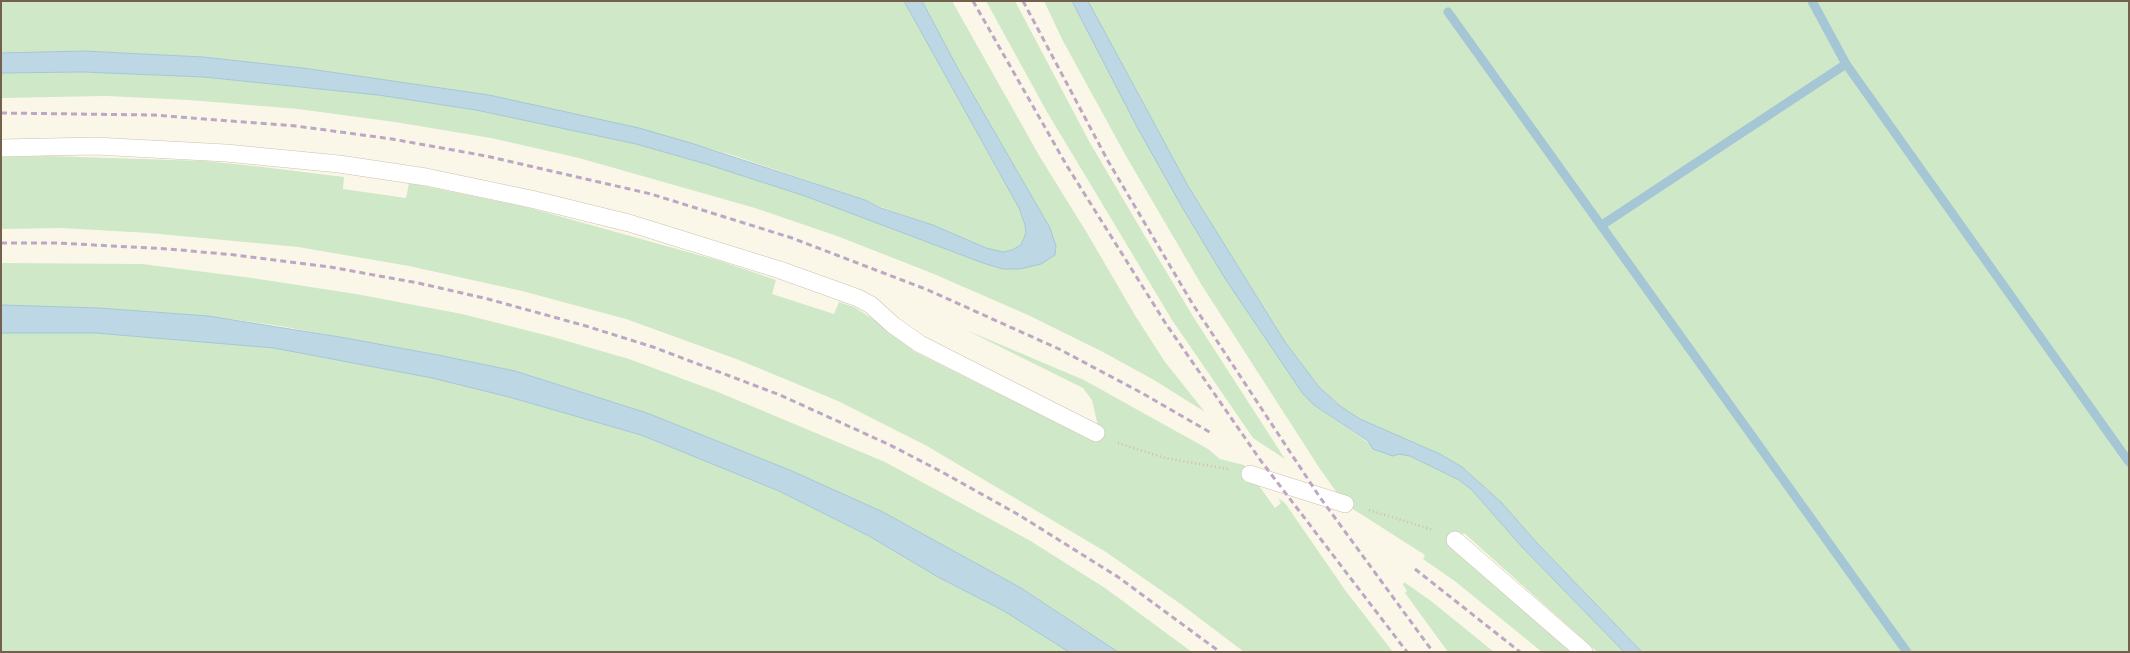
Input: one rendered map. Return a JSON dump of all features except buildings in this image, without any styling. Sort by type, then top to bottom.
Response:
[{"type":"lane","points":[[1,148],[95,146],[226,153],[339,164],[426,177],[531,199],[629,223],[780,270],[858,298],[871,305],[893,325],[920,344],[1096,433]]},
{"type":"lane","points":[[1250,474],[1345,504]]},
{"type":"lane","points":[[1455,540],[1584,652]]},
{"type":"path","points":[[1096,433],[1144,452],[1165,458],[1250,474]]},
{"type":"path","points":[[1345,504],[1419,525],[1455,540]]},
{"type":"green space","points":[[1,1],[904,1],[1019,208],[1026,233],[1021,245],[1012,250],[1003,252],[986,248],[933,225],[865,200],[732,155],[694,144],[489,95],[303,68],[203,57],[84,51],[1,53]]},
{"type":"green space","points":[[922,1],[952,1],[1040,157],[1087,233],[1136,317],[1165,362],[1205,412],[1154,380],[1103,352],[1028,315],[934,274],[837,236],[755,208],[579,158],[491,138],[395,122],[298,109],[189,100],[106,96],[1,98],[1,73],[83,72],[204,77],[378,95],[476,110],[636,144],[706,164],[805,196],[983,263],[1003,269],[1020,269],[1050,228],[957,67]]},
{"type":"green space","points":[[986,1],[1015,1],[1090,143],[1146,238],[1194,318],[1285,459],[1253,438],[1172,320],[1047,112]]},
{"type":"green space","points":[[1044,1],[1072,1],[1226,280],[1303,394],[1314,405],[1372,445],[1410,456],[1459,480],[1471,489],[1522,547],[1624,652],[1597,652],[1464,533],[1451,548],[1571,652],[1542,652],[1456,582],[1423,559],[1425,555],[1345,504],[1320,469],[1201,284],[1126,156],[1063,41]]},
{"type":"green space","points":[[1088,1],[2129,1],[2129,652],[1642,652],[1538,544],[1502,503],[1462,467],[1440,454],[1360,419],[1340,406],[1319,387],[1285,342],[1188,186]]},
{"type":"green space","points":[[49,156],[205,161],[263,167],[344,177],[343,189],[406,198],[409,183],[526,207],[720,261],[776,280],[772,294],[834,314],[839,302],[854,307],[876,321],[915,352],[1087,438],[1090,438],[1098,426],[1092,400],[1083,388],[966,330],[1084,380],[1208,449],[1220,459],[1244,465],[1275,508],[1281,503],[1278,498],[1285,503],[1345,590],[1393,652],[1244,652],[1182,605],[1106,552],[927,446],[838,401],[739,360],[626,319],[522,291],[409,266],[298,247],[149,233],[61,228],[1,229],[1,157]]},
{"type":"green space","points":[[1,263],[142,264],[252,278],[356,294],[462,314],[553,337],[629,359],[718,392],[885,462],[1029,540],[1105,588],[1192,652],[1118,652],[1021,588],[883,512],[792,471],[647,413],[515,371],[438,355],[280,326],[208,316],[99,308],[1,305]]},
{"type":"green space","points":[[1,333],[95,333],[274,348],[432,378],[509,397],[641,435],[779,491],[869,536],[938,577],[1004,611],[1069,652],[1,652]]},
{"type":"green space","points":[[1404,582],[1431,601],[1494,652],[1448,652],[1405,593],[1407,591],[1403,585]]},
{"type":"water","points":[[904,1],[922,1],[957,67],[1050,228],[1056,246],[1055,255],[1041,264],[1020,269],[1003,269],[983,263],[805,196],[706,164],[636,144],[476,110],[378,95],[204,77],[83,72],[1,73],[1,53],[84,51],[203,57],[303,68],[489,95],[639,128],[694,144],[865,200],[881,208],[933,225],[986,248],[1003,252],[1012,250],[1021,245],[1026,233],[1019,208]]},
{"type":"water","points":[[1072,1],[1088,1],[1188,186],[1285,342],[1319,387],[1340,406],[1360,419],[1440,454],[1462,467],[1502,503],[1538,544],[1642,652],[1624,652],[1522,547],[1471,489],[1459,480],[1410,456],[1399,454],[1393,456],[1373,449],[1368,441],[1314,405],[1303,394],[1226,280],[1182,207],[1136,125]]},
{"type":"water","points":[[1,305],[99,308],[208,316],[340,337],[515,371],[647,413],[792,471],[883,512],[1021,588],[1118,652],[1069,652],[1004,611],[938,577],[869,536],[779,491],[641,435],[509,397],[432,378],[274,348],[95,333],[1,333]]},
{"type":"waterway","points":[[1812,1],[1846,64],[2129,462]]},
{"type":"waterway","points":[[1448,12],[1907,652]]},
{"type":"waterway","points":[[1602,225],[1846,64]]},
{"type":"railway","points":[[973,1],[1067,166],[1166,324],[1261,461],[1407,652]]},
{"type":"railway","points":[[1023,1],[1108,161],[1192,303],[1319,496],[1433,652]]},
{"type":"railway","points":[[1,113],[153,115],[296,126],[392,139],[486,156],[651,194],[792,238],[928,290],[1059,349],[1140,392],[1213,434]]},
{"type":"railway","points":[[1,243],[57,243],[169,249],[235,255],[330,267],[418,283],[488,299],[586,326],[653,347],[780,395],[890,445],[942,472],[1019,515],[1118,577],[1220,652]]},
{"type":"railway","points":[[1415,569],[1520,652]]}]
